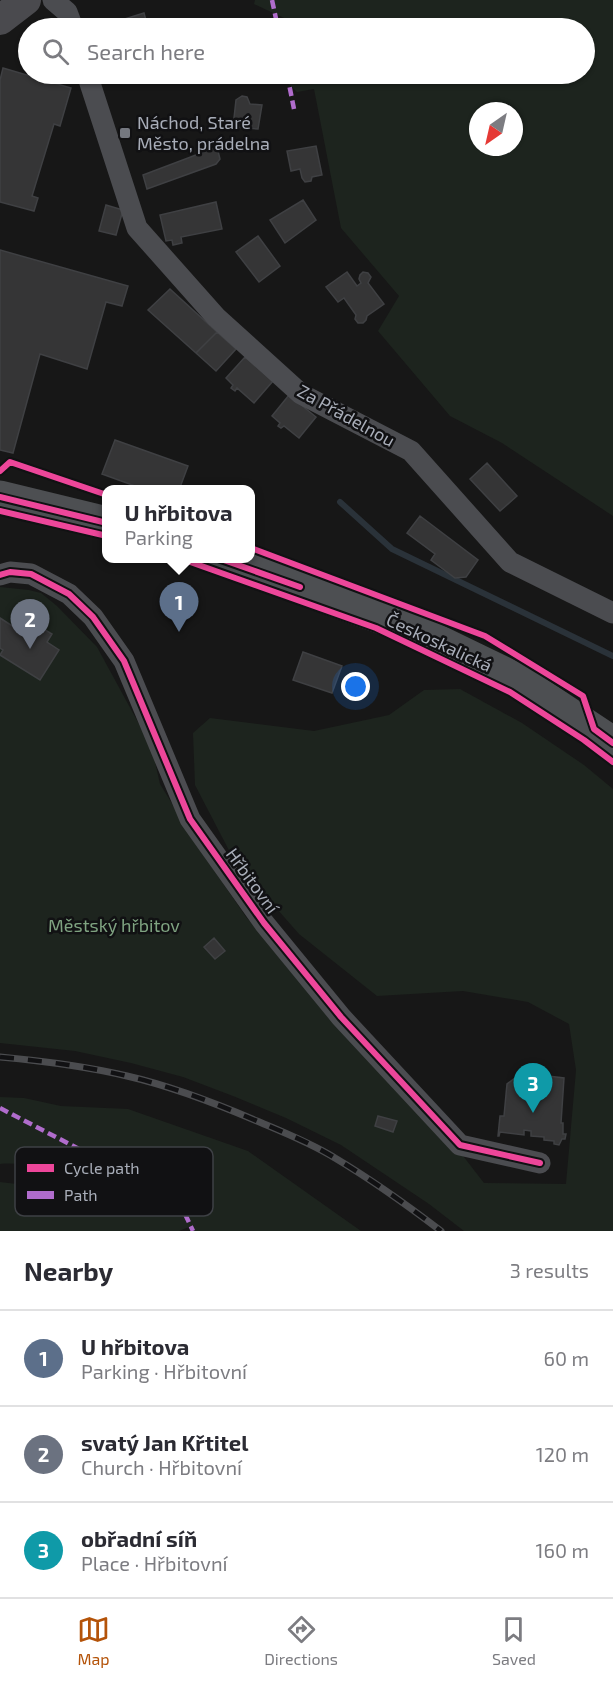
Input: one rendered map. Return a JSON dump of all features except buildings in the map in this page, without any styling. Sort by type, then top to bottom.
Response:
[{"type":"main road","points":[[0,497],[102,522]]},
{"type":"main road","name":"Českoskalická","points":[[232,563],[416,630],[518,680],[613,743]]},
{"type":"street","points":[[0,20],[26,0]]},
{"type":"street","points":[[53,0],[67,12],[69,18]]},
{"type":"street","name":"Za Přádelnou","points":[[90,84],[137,228],[216,317],[301,394],[411,451],[510,562],[613,613]]},
{"type":"street","name":"Hřbitovní","points":[[0,575],[9,572],[32,574],[69,594],[93,617],[124,662],[190,819],[264,923],[341,1017],[460,1145],[540,1163]]},
{"type":"green space","points":[[255,0],[613,0],[613,516],[502,443],[450,416],[378,331],[399,296],[341,228],[314,89],[297,92],[288,84],[595,84],[595,18],[284,18],[254,4]]},
{"type":"green space","name":"Městský hřbitov","points":[[0,587],[41,593],[97,647],[146,737],[153,753],[160,784],[201,851],[246,917],[433,1117],[484,1183],[566,1184],[576,1070],[569,1024],[528,1002],[463,991],[377,996],[299,934],[234,860],[195,785],[193,733],[210,718],[314,731],[389,715],[424,690],[460,689],[522,723],[584,765],[613,789],[613,1231],[464,1231],[429,1204],[341,1145],[286,1118],[233,1096],[183,1077],[131,1063],[75,1051],[0,1043],[0,648],[3,650],[1,655],[40,680],[59,650],[47,642],[52,634],[42,628],[37,636],[20,625],[17,629],[0,618]]},
{"type":"green space","points":[[0,1097],[24,1098],[61,1106],[128,1109],[248,1151],[361,1231],[193,1231],[189,1227],[179,1231],[0,1231],[0,1182],[15,1184],[15,1216],[213,1216],[213,1147],[15,1147],[15,1164],[0,1164]]},
{"type":"waterway","points":[[340,502],[392,549],[613,656]]},
{"type":"railway","points":[[0,1057],[64,1064],[127,1076],[176,1090],[225,1108],[297,1138],[349,1166],[441,1231]]},
{"type":"marked path","points":[[272,0],[276,18]]},
{"type":"marked path","points":[[289,84],[294,109]]},
{"type":"marked path","points":[[0,1108],[75,1147]]},
{"type":"marked path","points":[[186,1216],[193,1231]]},
{"type":"cycle path","points":[[0,471],[10,462],[102,493]]},
{"type":"cycle path","points":[[0,497],[102,522]]},
{"type":"cycle path","points":[[0,511],[102,535]]},
{"type":"cycle path","points":[[255,550],[485,636],[583,696],[594,729],[613,743]]},
{"type":"cycle path","points":[[193,563],[376,628],[510,692],[584,740],[613,762]]},
{"type":"cycle path","points":[[232,563],[300,587]]},
{"type":"cycle path","points":[[0,575],[10,572],[31,574],[69,594],[93,617],[124,661],[190,819],[264,923],[341,1017],[460,1145],[540,1163]]},
{"type":"place","name":"Náchod, Staré Město, prádelna","points":[[125,133]]},
{"type":"place","name":"U hřbitova","points":[[179,632]]},
{"type":"place","name":"svatý Jan Křtitel","points":[[30,649]]},
{"type":"place","name":"obřadní síň","points":[[533,1113]]}]
